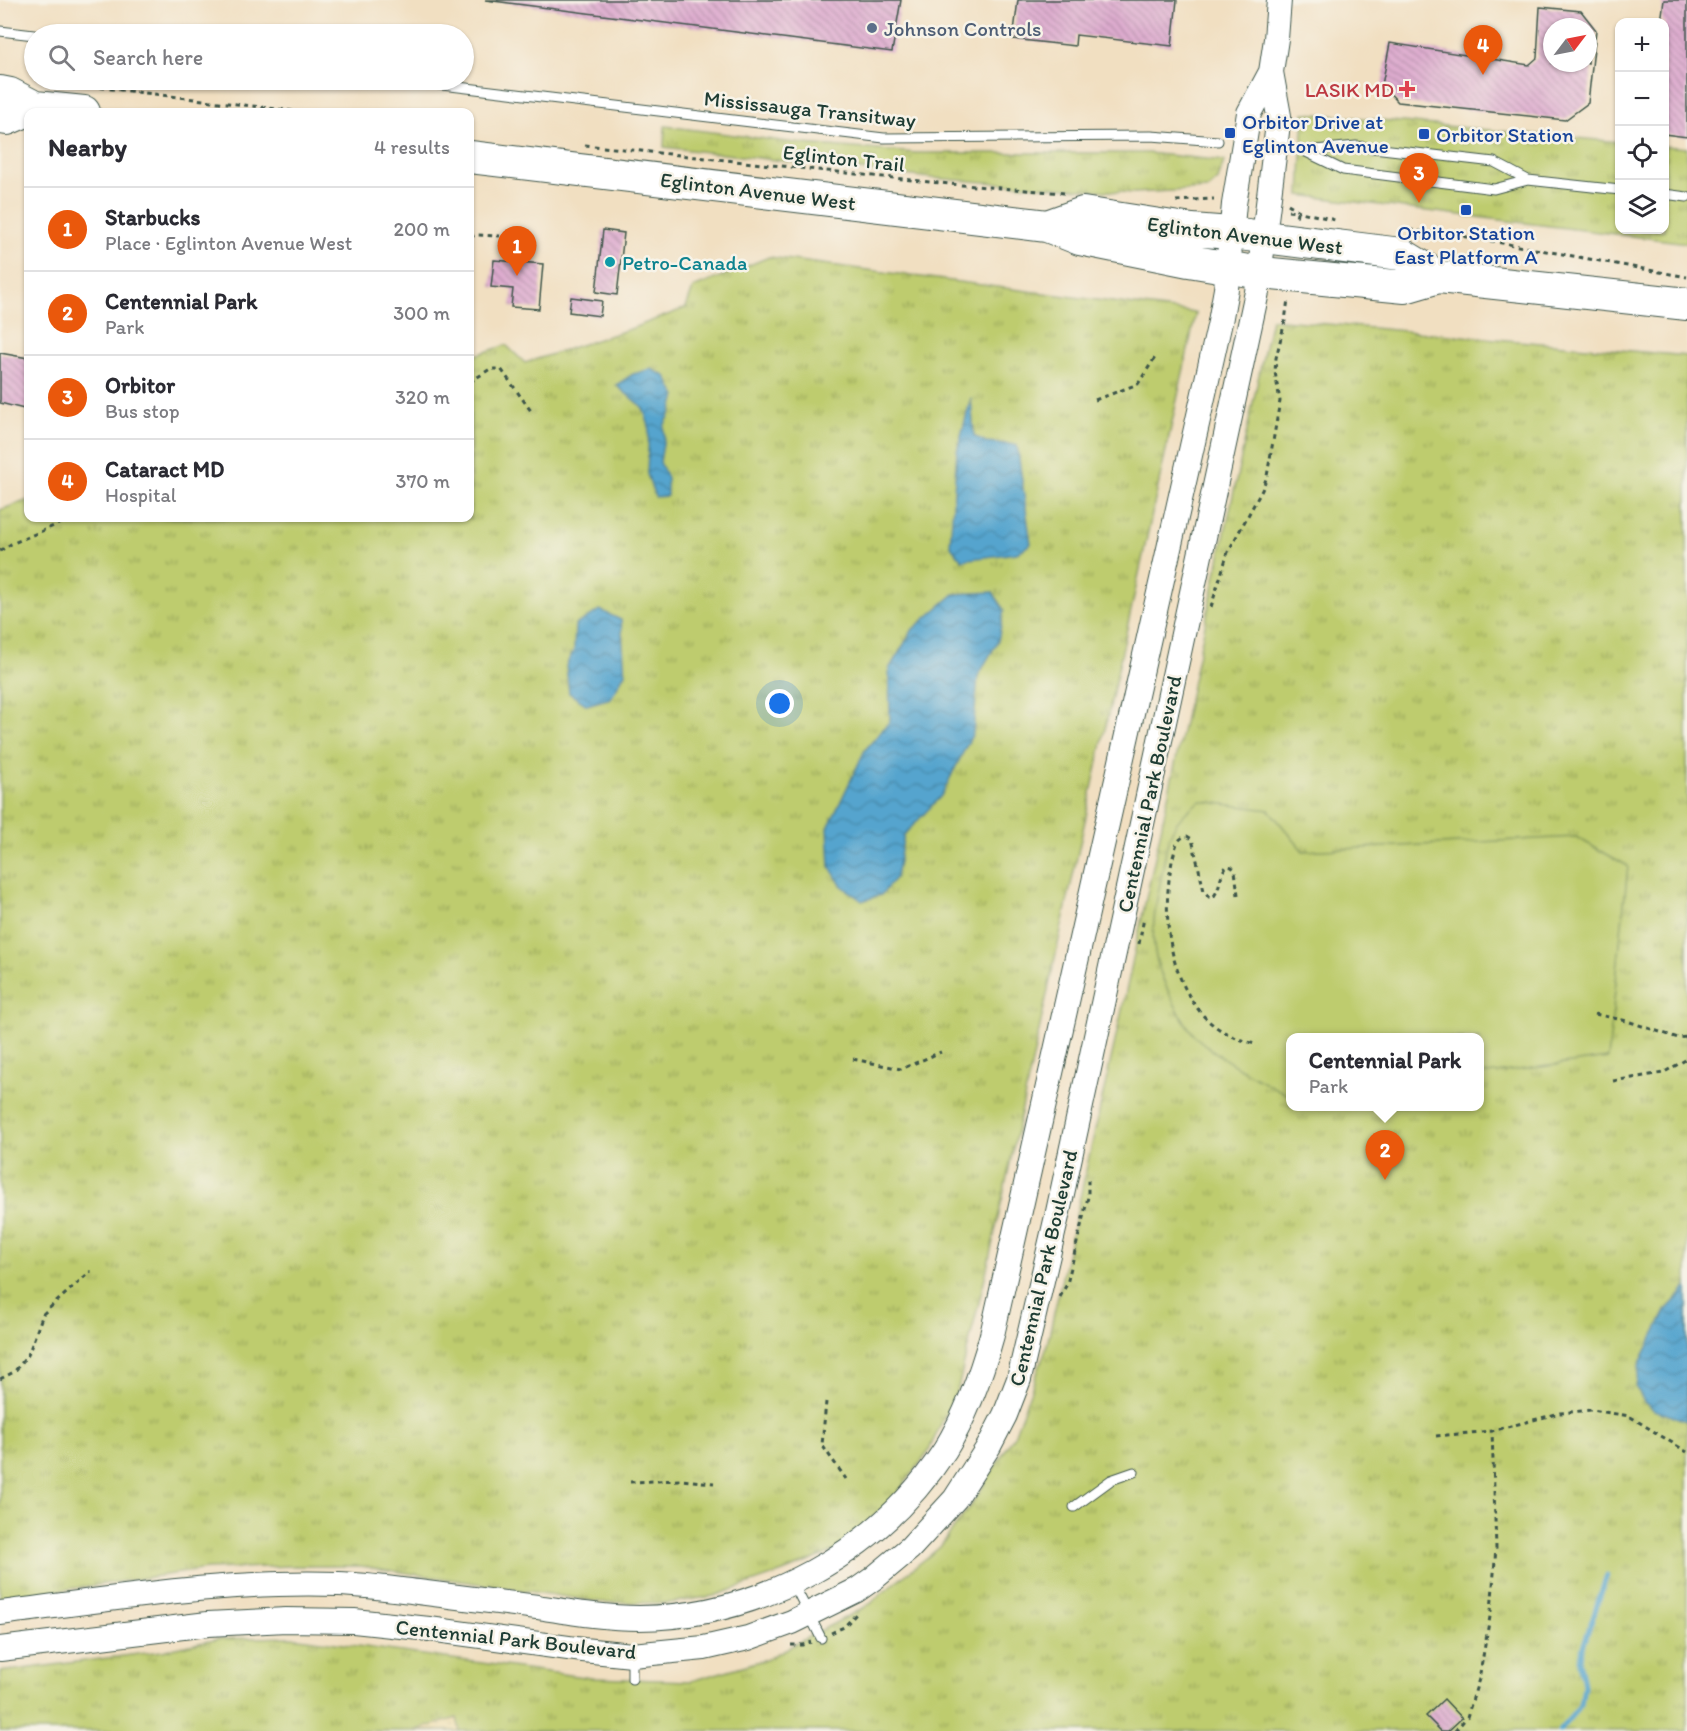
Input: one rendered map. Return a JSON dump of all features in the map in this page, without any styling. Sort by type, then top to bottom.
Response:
[{"type":"main road","points":[[0,92],[35,93],[74,108]]},
{"type":"main road","points":[[0,118],[7,119],[35,93]]},
{"type":"main road","name":"Eglinton Avenue West","points":[[474,157],[1047,226],[1080,239],[1263,254],[1405,287],[1439,277],[1687,304]]},
{"type":"street","points":[[1270,72],[1276,39],[1279,0]]},
{"type":"street","name":"Centennial Park Boulevard","points":[[0,1613],[205,1588],[341,1584],[587,1614],[639,1618],[695,1613],[739,1603],[793,1583],[825,1566],[880,1525],[909,1497],[945,1449],[962,1418],[976,1390],[992,1335],[1220,322],[1235,196],[1249,113],[1270,72]]},
{"type":"street","name":"Centennial Park Boulevard","points":[[0,1649],[208,1624],[286,1620],[354,1621],[583,1650],[632,1654],[704,1648],[748,1638],[809,1615],[842,1598],[874,1578],[910,1548],[962,1495],[1005,1415],[1019,1379],[1188,618],[1263,254],[1279,116],[1270,72]]},
{"type":"street","points":[[1053,1062],[1089,1068]]},
{"type":"lane","points":[[0,31],[24,34]]},
{"type":"lane","name":"Mississauga Transitway","points":[[474,89],[884,138],[1151,136],[1218,141]]},
{"type":"lane","points":[[1528,180],[1494,162],[1356,146],[1305,152],[1343,170],[1494,189],[1528,180],[1615,189]]},
{"type":"lane","points":[[1669,195],[1687,197]]},
{"type":"lane","points":[[1074,1507],[1111,1480],[1134,1472]]},
{"type":"lane","points":[[793,1583],[821,1638]]},
{"type":"lane","points":[[632,1654],[632,1679]]},
{"type":"path","points":[[35,93],[246,108]]},
{"type":"path","name":"Eglinton Trail","points":[[583,144],[949,184],[1069,193]]},
{"type":"path","points":[[1166,201],[1215,199]]},
{"type":"path","points":[[1292,204],[1301,212],[1343,222]]},
{"type":"path","points":[[1404,230],[1475,238],[1687,277]]},
{"type":"path","points":[[474,236],[500,236]]},
{"type":"path","points":[[1209,617],[1228,552],[1262,490],[1267,476],[1280,401],[1275,372],[1276,358],[1289,294]]},
{"type":"path","points":[[1095,400],[1138,384],[1156,356]]},
{"type":"path","points":[[474,379],[490,369],[501,369],[531,411]]},
{"type":"path","points":[[0,551],[63,522]]},
{"type":"path","points":[[1238,895],[1235,871],[1232,867],[1227,866],[1223,870],[1218,891],[1214,896],[1209,897],[1204,891],[1192,839],[1187,836],[1181,837],[1171,867],[1168,893],[1170,942],[1180,977],[1194,1004],[1212,1025],[1235,1038],[1255,1044]]},
{"type":"path","points":[[1136,954],[1143,932],[1144,916]]},
{"type":"path","points":[[1595,1014],[1627,1021],[1678,1038],[1687,1037]]},
{"type":"path","points":[[853,1059],[901,1069],[941,1052]]},
{"type":"path","points":[[1613,1081],[1663,1073],[1687,1059]]},
{"type":"path","points":[[0,1379],[14,1372],[28,1355],[43,1314],[91,1271]]},
{"type":"path","points":[[826,1402],[822,1445],[846,1479]]},
{"type":"path","points":[[1436,1436],[1492,1431],[1560,1413],[1592,1410],[1629,1416],[1687,1452]]},
{"type":"path","points":[[1455,1731],[1467,1717],[1479,1679],[1491,1611],[1496,1548],[1492,1431]]},
{"type":"path","points":[[630,1482],[681,1480],[714,1483]]},
{"type":"green space","points":[[1304,113],[1615,142],[1615,234],[1669,234],[1669,146],[1687,148],[1687,243],[1300,195]]},
{"type":"green space","points":[[665,126],[804,144],[916,153],[1148,153],[1224,161],[1218,180],[1208,189],[1134,193],[931,178],[664,147]]},
{"type":"green space","points":[[769,257],[1196,313],[986,1273],[958,1388],[927,1454],[892,1500],[836,1550],[783,1572],[714,1596],[669,1603],[600,1602],[361,1566],[291,1566],[207,1569],[0,1599],[0,510],[24,501],[24,522],[474,522],[474,356],[506,345],[525,363],[686,308],[693,288]]},
{"type":"green space","points":[[1271,319],[1687,356],[1687,1731],[0,1731],[0,1672],[162,1651],[218,1639],[292,1637],[591,1678],[691,1681],[767,1659],[865,1607],[940,1547],[974,1501],[1014,1436],[1046,1349],[1122,1010]]},
{"type":"green space","points":[[1200,801],[1269,810],[1303,851],[1576,837],[1628,866],[1608,1058],[1484,1074],[1484,1033],[1286,1033],[1286,1094],[1254,1077],[1197,1038],[1184,1021],[1159,970],[1153,928],[1165,854],[1170,834],[1189,810]]},
{"type":"sand","points":[[457,1718],[460,1731],[414,1731]]},
{"type":"water","points":[[651,369],[666,376],[676,396],[664,426],[660,462],[667,478],[667,496],[655,497],[647,474],[649,426],[643,408],[616,385],[633,374]]},
{"type":"water","points":[[971,398],[974,436],[986,442],[1017,445],[1031,544],[1017,553],[962,560],[950,545],[957,451]]},
{"type":"water","points":[[993,592],[1004,610],[998,641],[978,676],[973,733],[941,796],[904,835],[896,877],[881,895],[862,901],[841,885],[830,867],[828,828],[865,750],[890,721],[889,669],[913,629],[954,594]]},
{"type":"water","points":[[600,610],[621,620],[625,673],[611,698],[587,705],[569,693],[566,666],[574,650],[575,625]]},
{"type":"water","points":[[1687,1285],[1687,1421],[1654,1410],[1644,1402],[1636,1386],[1639,1365],[1667,1309]]},
{"type":"building","points":[[485,0],[901,0],[892,52]]},
{"type":"building","points":[[1018,0],[1177,0],[1172,46],[1076,35],[1075,46],[1013,39]]},
{"type":"building","points":[[1664,0],[1687,0],[1687,137],[1669,135],[1669,18],[1662,18]]},
{"type":"building","points":[[1540,7],[1581,11],[1587,18],[1543,18],[1543,72],[1591,72],[1588,103],[1565,120],[1398,102],[1382,85],[1390,43],[1529,65],[1537,58]]},
{"type":"building","name":"Petro-Canada","points":[[603,230],[624,233],[617,295],[596,292]]},
{"type":"building","points":[[494,260],[543,264],[539,309],[511,307],[513,289],[491,287]]},
{"type":"building","points":[[571,297],[602,301],[600,316],[569,312]]},
{"type":"building","points":[[0,353],[24,357],[24,409],[0,403]]},
{"type":"building","points":[[1444,1699],[1462,1718],[1448,1731],[1441,1731],[1426,1716]]},
{"type":"waterway","points":[[1559,1731],[1581,1705],[1584,1685],[1579,1659],[1607,1575]]},
{"type":"place","name":"Johnson Controls","points":[[872,28]]},
{"type":"place","name":"Cataract MD","points":[[1483,75]]},
{"type":"place","name":"LASIK MD","points":[[1407,89]]},
{"type":"place","name":"Orbitor Drive at Eglinton Avenue","points":[[1230,133]]},
{"type":"place","name":"Orbitor Station","points":[[1424,134]]},
{"type":"place","name":"Orbitor","points":[[1419,203]]},
{"type":"place","name":"Orbitor Station East Platform A","points":[[1466,210]]},
{"type":"place","name":"Petro-Canada","points":[[610,262]]},
{"type":"place","name":"Starbucks","points":[[517,276]]},
{"type":"place","name":"Centennial Park","points":[[1385,1180]]}]
